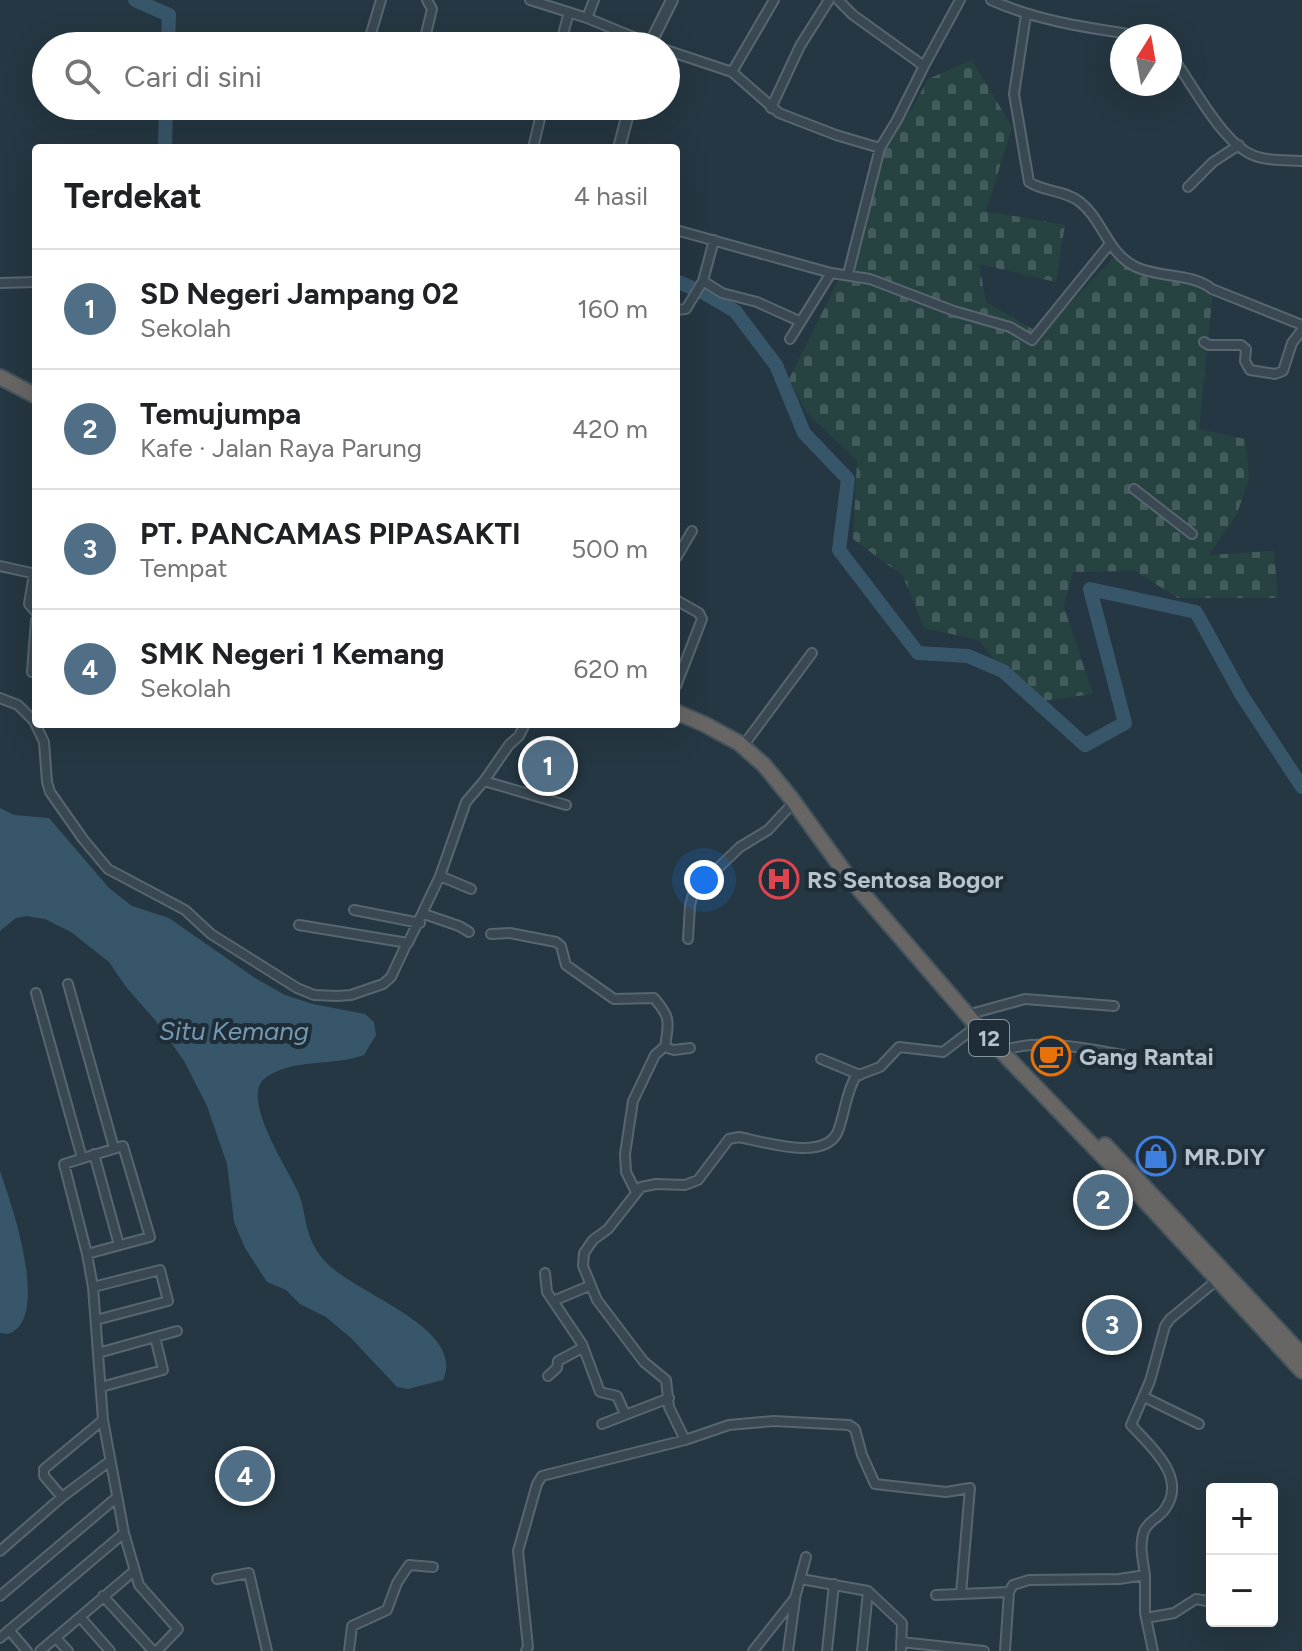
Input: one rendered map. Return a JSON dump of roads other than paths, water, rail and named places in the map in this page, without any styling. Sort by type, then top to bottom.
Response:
[{"type":"highway","points":[[0,377],[32,394]]},
{"type":"highway","points":[[0,384],[32,401]]},
{"type":"highway","name":"12","points":[[680,707],[707,717],[769,761],[846,874],[1302,1371]]},
{"type":"highway","name":"12","points":[[680,714],[739,743],[764,765],[829,845]]},
{"type":"highway","name":"12","points":[[976,1019],[1012,1048],[1302,1355]]},
{"type":"street","points":[[371,32],[381,0]]},
{"type":"street","points":[[426,32],[432,9],[427,0]]},
{"type":"street","points":[[530,0],[620,32]]},
{"type":"street","points":[[587,18],[594,0]]},
{"type":"street","points":[[657,32],[672,0]]},
{"type":"street","points":[[732,72],[774,0]]},
{"type":"street","points":[[771,108],[800,46],[829,0]]},
{"type":"street","points":[[838,0],[853,15],[924,66]]},
{"type":"street","points":[[848,274],[880,148],[960,0]]},
{"type":"street","points":[[991,0],[1026,15],[1078,28],[1110,32]]},
{"type":"street","points":[[564,32],[569,12]]},
{"type":"street","points":[[1026,15],[1014,94],[1029,182],[1079,201],[1109,245],[1135,267],[1201,282],[1302,328],[1292,343],[1283,371],[1275,374],[1250,370],[1245,361],[1246,349],[1241,345],[1209,345],[1204,342]]},
{"type":"street","points":[[680,55],[732,72],[771,108],[836,135],[880,148]]},
{"type":"street","points":[[1182,72],[1204,105],[1239,145],[1257,157],[1302,161]]},
{"type":"street","points":[[534,144],[540,120]]},
{"type":"street","points":[[620,144],[626,120]]},
{"type":"street","points":[[1188,187],[1213,162],[1239,145]]},
{"type":"street","points":[[680,231],[831,273],[870,279],[954,311],[1010,327],[1032,340],[1109,245]]},
{"type":"street","points":[[680,310],[686,309],[696,297],[714,240]]},
{"type":"street","points":[[790,339],[831,273]]},
{"type":"street","points":[[0,283],[32,282]]},
{"type":"street","points":[[702,282],[722,293],[757,302],[799,321]]},
{"type":"street","points":[[1134,489],[1192,534]]},
{"type":"street","points":[[680,551],[692,531]]},
{"type":"street","points":[[0,566],[32,573]]},
{"type":"street","points":[[680,602],[699,613],[702,619],[680,676]]},
{"type":"street","points":[[746,742],[812,653]]},
{"type":"street","points":[[0,698],[18,705],[32,719]]},
{"type":"street","points":[[37,728],[44,742],[50,792],[108,869],[185,910],[207,931],[297,988],[314,995],[337,996],[351,995],[383,984],[391,977],[422,919],[466,802],[523,728]]},
{"type":"street","points":[[484,781],[566,805]]},
{"type":"street","points":[[688,939],[694,891],[740,847],[768,830],[794,802]]},
{"type":"street","points":[[440,876],[471,889]]},
{"type":"street","points":[[354,910],[422,919],[469,932]]},
{"type":"street","points":[[299,925],[406,945]]},
{"type":"street","points":[[491,934],[510,933],[556,942],[561,946],[566,965],[614,999],[654,998],[669,1020],[665,1047],[655,1055],[633,1101],[625,1154],[626,1172],[636,1192]]},
{"type":"street","points":[[68,984],[114,1148]]},
{"type":"street","points":[[36,993],[82,1158]]},
{"type":"street","points":[[685,1440],[669,1407],[666,1380],[644,1362],[597,1300],[583,1266],[584,1253],[593,1240],[608,1229],[636,1192],[647,1185],[685,1185],[698,1180],[733,1137],[806,1148],[828,1144],[836,1135],[853,1081],[880,1067],[899,1047],[943,1052],[976,1019],[1025,999],[1114,1006]]},
{"type":"street","points":[[1012,1048],[1025,1045],[1069,1046],[1130,1056]]},
{"type":"street","points":[[665,1047],[674,1050],[690,1048]]},
{"type":"street","points":[[821,1059],[860,1075]]},
{"type":"street","points":[[87,1254],[150,1237],[123,1146],[64,1164],[93,1287],[103,1420],[124,1533],[139,1585],[178,1629],[155,1651],[103,1596]]},
{"type":"street","points":[[94,1154],[119,1245]]},
{"type":"street","points":[[93,1287],[160,1270],[168,1301],[96,1320]]},
{"type":"street","points":[[545,1273],[547,1292],[582,1344],[600,1392],[616,1395],[625,1414]]},
{"type":"street","points":[[1153,1651],[1146,1618],[1141,1546],[1144,1531],[1151,1520],[1165,1509],[1171,1492],[1171,1475],[1162,1458],[1131,1425],[1144,1397],[1165,1326],[1217,1280]]},
{"type":"street","points":[[553,1301],[589,1286]]},
{"type":"street","points":[[98,1353],[177,1331]]},
{"type":"street","points":[[101,1387],[163,1370],[155,1337]]},
{"type":"street","points":[[548,1376],[557,1368],[558,1361],[582,1348]]},
{"type":"street","points":[[1144,1397],[1199,1424]]},
{"type":"street","points":[[602,1424],[669,1398]]},
{"type":"street","points":[[62,1497],[44,1476],[44,1469],[103,1420]]},
{"type":"street","points":[[526,1651],[525,1606],[519,1578],[518,1551],[542,1476],[685,1440],[729,1425],[774,1421],[849,1425],[855,1429],[873,1483],[946,1492],[970,1488],[961,1594]]},
{"type":"street","points":[[0,1551],[62,1497],[110,1461]]},
{"type":"street","points":[[0,1595],[116,1498]]},
{"type":"street","points":[[27,1651],[3,1633],[124,1533]]},
{"type":"street","points":[[788,1651],[795,1598],[806,1557]]},
{"type":"street","points":[[349,1651],[352,1626],[387,1610],[397,1583],[409,1565],[433,1567]]},
{"type":"street","points":[[40,1651],[134,1571]]},
{"type":"street","points":[[217,1579],[249,1573],[267,1651]]},
{"type":"street","points":[[801,1579],[868,1591],[902,1623],[901,1647],[1000,1650],[1009,1592],[1013,1585],[1029,1580],[1119,1579],[1145,1575]]},
{"type":"street","points":[[827,1651],[834,1584]]},
{"type":"street","points":[[862,1651],[868,1591]]},
{"type":"street","points":[[936,1595],[1009,1592]]},
{"type":"street","points":[[753,1651],[795,1598]]},
{"type":"street","points":[[1146,1618],[1174,1613],[1196,1599],[1206,1601]]},
{"type":"street","points":[[80,1617],[110,1651]]},
{"type":"street","points":[[56,1638],[68,1651]]},
{"type":"water","name":"Situ Kemang","points":[[0,808],[14,815],[49,818],[109,888],[132,906],[169,918],[255,978],[285,995],[365,1014],[374,1022],[376,1035],[364,1055],[274,1072],[264,1079],[258,1089],[258,1102],[269,1135],[298,1192],[309,1234],[317,1250],[337,1272],[423,1327],[438,1343],[446,1361],[443,1380],[408,1389],[397,1387],[351,1338],[326,1317],[300,1304],[286,1290],[267,1282],[245,1248],[234,1222],[227,1164],[207,1106],[184,1061],[155,1020],[109,962],[71,932],[45,919],[26,916],[16,918],[0,931]]},
{"type":"water","points":[[0,1171],[19,1233],[28,1284],[27,1307],[21,1324],[8,1334],[0,1333]]},
{"type":"waterway","points":[[135,0],[169,15],[168,32]]},
{"type":"waterway","points":[[165,144],[166,120]]},
{"type":"waterway","points":[[680,283],[735,311],[776,365],[804,433],[848,479],[839,550],[918,653],[968,656],[1003,671],[1085,745],[1125,723],[1090,589],[1196,612],[1241,694],[1302,787]]},
{"type":"place","name":"SD Negeri Jampang 02","points":[[548,766]]},
{"type":"place","name":"RS Sentosa Bogor","points":[[779,879]]},
{"type":"place","name":"Gang Rantai","points":[[1051,1056]]},
{"type":"place","name":"MR.DIY","points":[[1156,1156]]},
{"type":"place","name":"Temujumpa","points":[[1103,1200]]},
{"type":"place","name":"PT. PANCAMAS PIPASAKTI","points":[[1112,1325]]},
{"type":"place","name":"SMK Negeri 1 Kemang","points":[[245,1476]]}]
